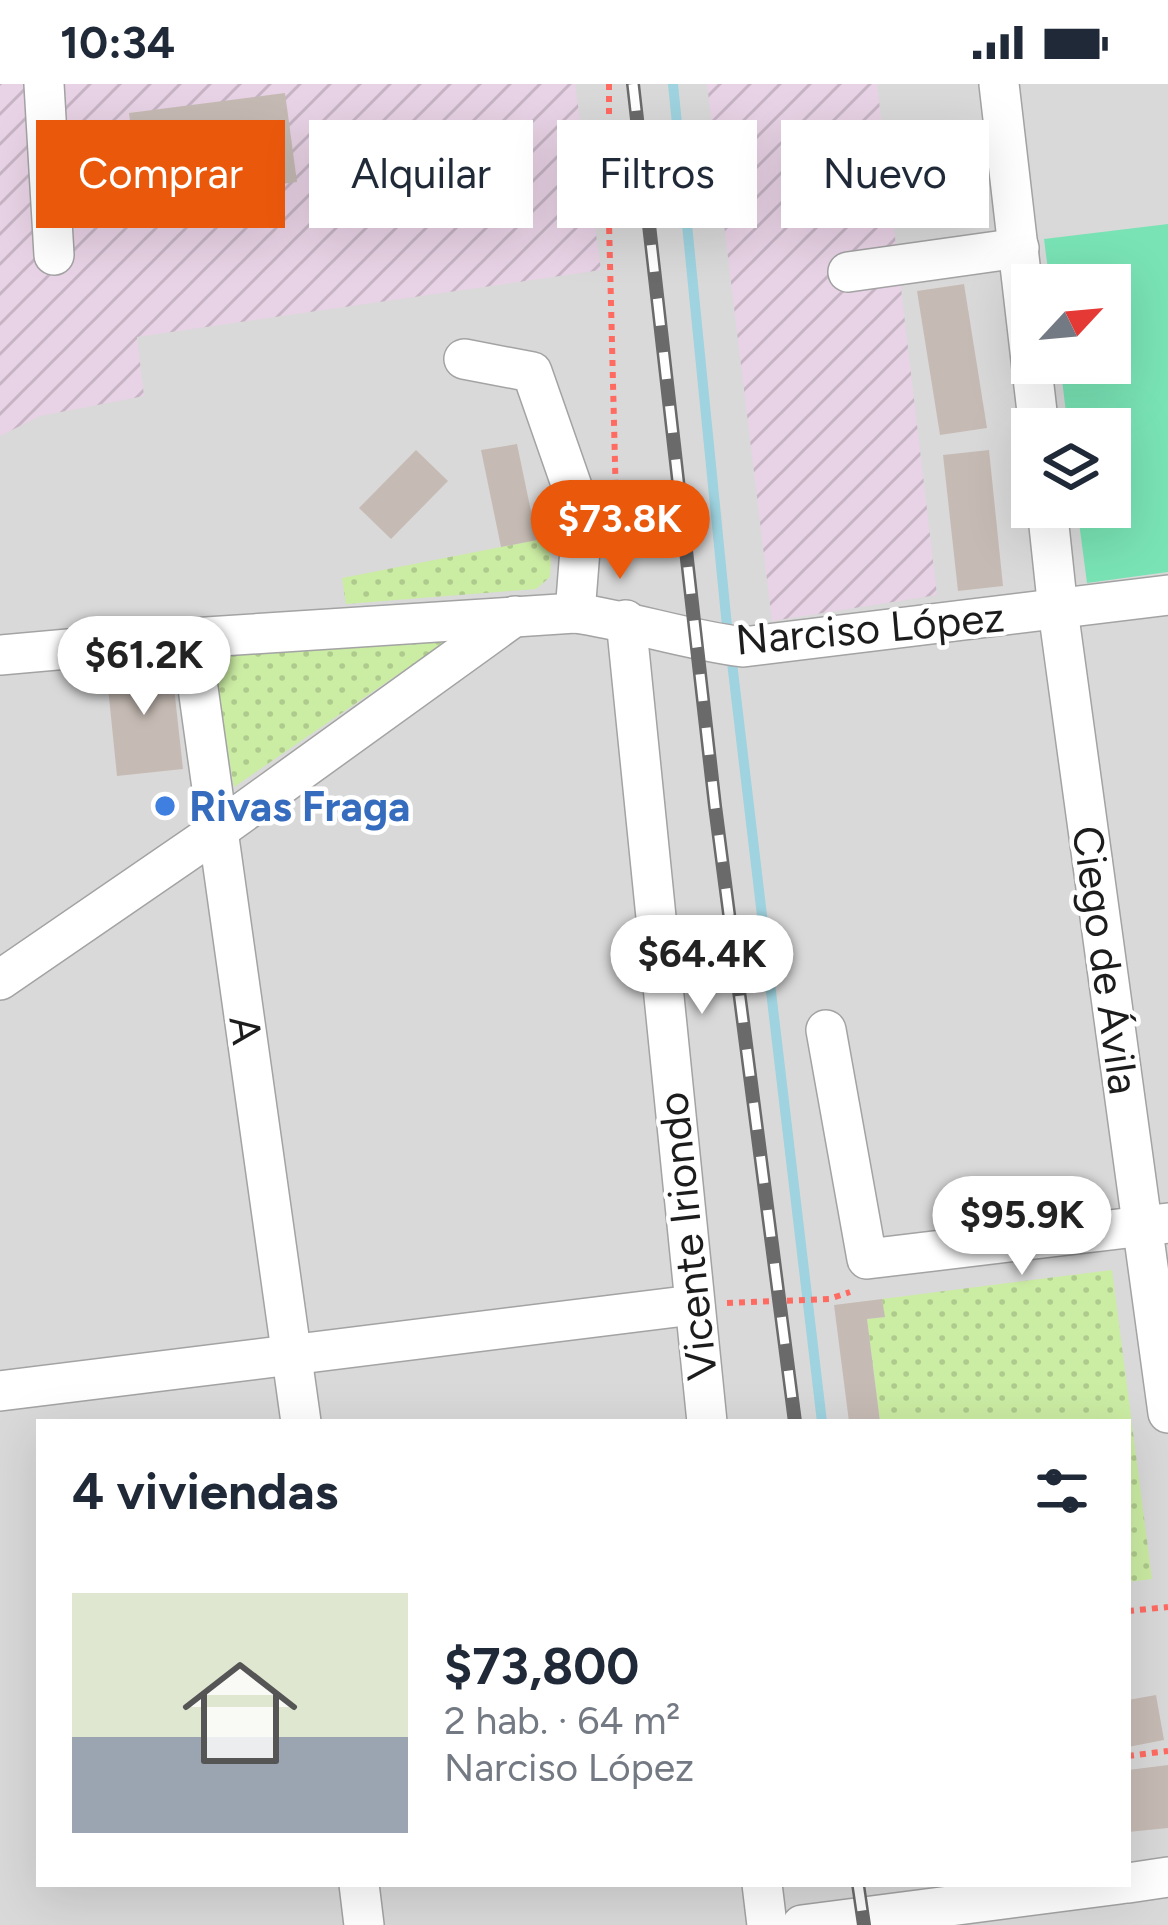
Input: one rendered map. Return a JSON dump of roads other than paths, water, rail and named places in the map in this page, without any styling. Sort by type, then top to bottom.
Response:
[{"type":"street","points":[[44,84],[54,255]]},
{"type":"street","points":[[998,84],[1037,408]]},
{"type":"street","points":[[848,272],[1019,248]]},
{"type":"street","points":[[464,359],[532,372],[577,501],[581,537],[575,613]]},
{"type":"street","name":"Ciego de Ávila","points":[[1049,528],[1058,610],[1155,1225],[1168,1413]]},
{"type":"street","name":"Narciso López","points":[[0,655],[575,613],[730,645],[1168,596]]},
{"type":"street","points":[[0,980],[515,616]]},
{"type":"street","name":"Vicente Iriondo","points":[[626,620],[707,1419]]},
{"type":"street","name":"A","points":[[191,638],[302,1419]]},
{"type":"street","points":[[826,1030],[867,1259],[1155,1225]]},
{"type":"street","points":[[0,1391],[693,1305]]},
{"type":"street","points":[[1131,1882],[1168,1877]]},
{"type":"street","points":[[359,1887],[364,1925]]},
{"type":"street","points":[[762,1887],[766,1925]]},
{"type":"street","points":[[802,1925],[909,1910],[984,1893],[1068,1887]]},
{"type":"waterway","points":[[673,84],[728,636]]},
{"type":"waterway","points":[[731,654],[822,1419]]},
{"type":"railway","points":[[633,84],[715,806],[795,1419]]},
{"type":"railway","points":[[858,1887],[864,1925]]},
{"type":"place","name":"Rivas Fraga","points":[[165,806]]}]
